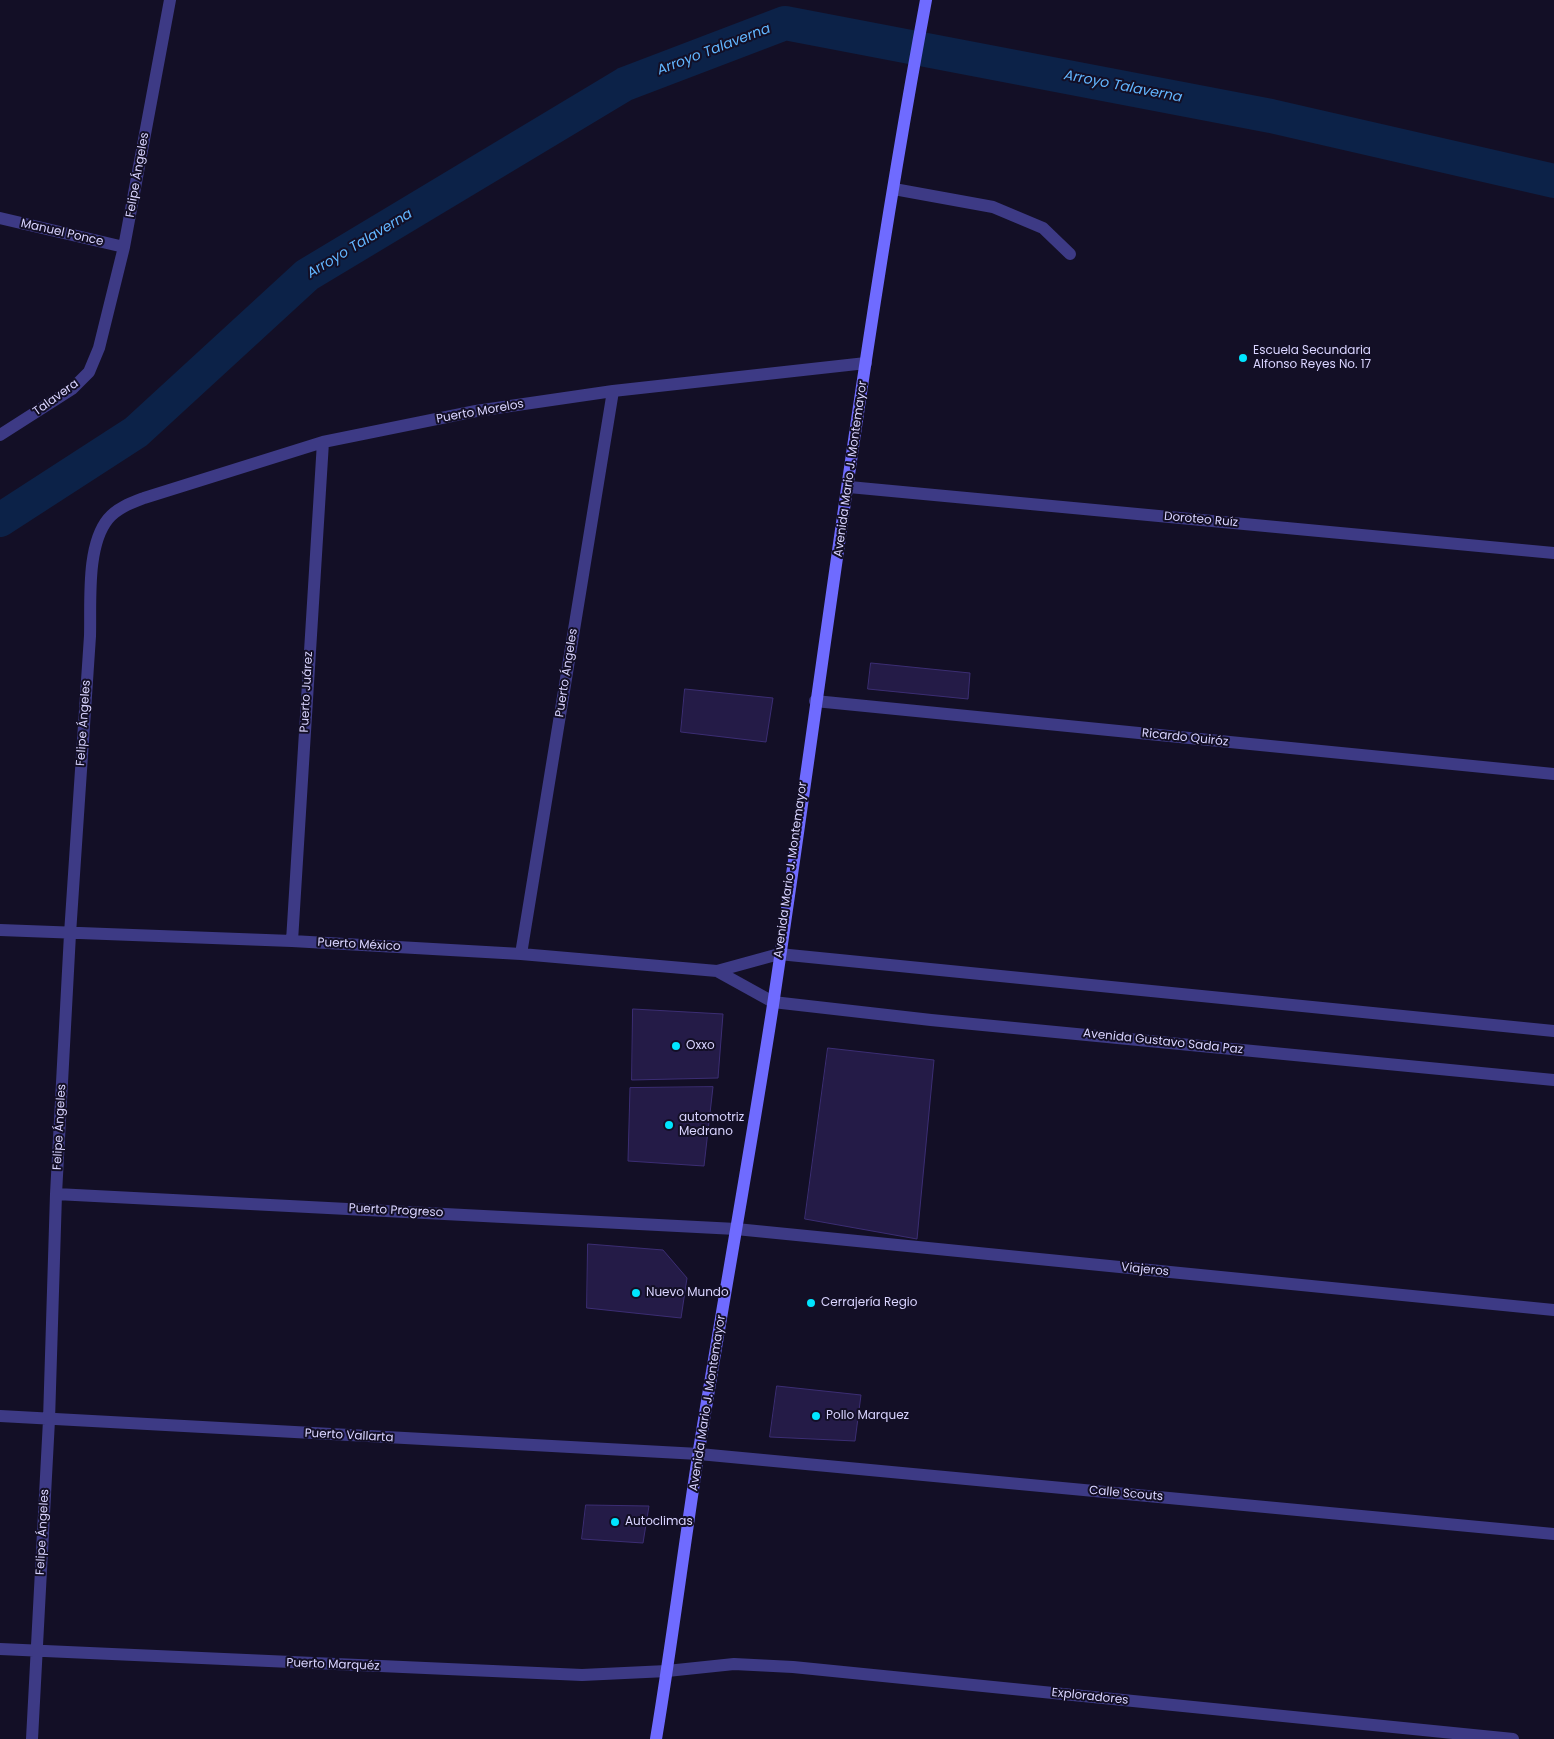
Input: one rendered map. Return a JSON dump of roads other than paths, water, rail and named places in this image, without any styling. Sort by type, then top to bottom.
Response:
[{"type":"main road","name":"Avenida Mario J. Montemayor","points":[[656,1739],[699,1454],[773,1002],[815,701],[849,488],[866,363],[926,0]]},
{"type":"street","name":"Felipe Ángeles","points":[[99,348],[124,247],[170,0]]},
{"type":"street","points":[[894,189],[993,206],[1043,228],[1070,254]]},
{"type":"street","name":"Manuel Ponce","points":[[0,218],[124,247]]},
{"type":"street","name":"Talavera","points":[[0,436],[72,389],[89,372],[99,348]]},
{"type":"street","name":"Puerto Morelos","points":[[108,519],[123,507],[144,498],[323,442],[476,411],[613,392],[866,363]]},
{"type":"street","name":"Puerto Ángeles","points":[[521,954],[613,392]]},
{"type":"street","name":"Puerto Juárez","points":[[292,941],[323,442]]},
{"type":"street","name":"Doroteo Ruíz","points":[[849,488],[1554,553]]},
{"type":"street","name":"Felipe Ángeles","points":[[32,1739],[49,1420],[56,1194],[93,562],[99,534],[108,519]]},
{"type":"street","name":"Ricardo Quiróz","points":[[815,701],[1554,774]]},
{"type":"street","name":"Puerto México","points":[[0,930],[292,941],[521,954],[717,971],[779,954]]},
{"type":"street","points":[[779,954],[1554,1031]]},
{"type":"street","name":"Puerto México","points":[[717,971],[773,1002]]},
{"type":"street","name":"Avenida Gustavo Sada Paz","points":[[773,1002],[930,1020],[1554,1080]]},
{"type":"street","name":"Puerto Progreso","points":[[56,1194],[736,1229]]},
{"type":"street","name":"Viajeros","points":[[736,1229],[1554,1310]]},
{"type":"street","name":"Puerto Vallarta","points":[[0,1416],[699,1454]]},
{"type":"street","name":"Calle Scouts","points":[[699,1454],[1554,1534]]},
{"type":"street","name":"Puerto Marquéz","points":[[0,1649],[582,1676],[667,1671]]},
{"type":"street","name":"Exploradores","points":[[667,1671],[734,1664],[792,1667],[1513,1739]]},
{"type":"waterway","name":"Arroyo Talaverna","points":[[0,520],[136,432],[307,275],[625,84],[785,23],[1271,116],[1554,181]]},
{"type":"place","name":"Escuela Secundaria Alfonso Reyes No. 17","points":[[1243,358]]},
{"type":"place","name":"Oxxo","points":[[676,1046]]},
{"type":"place","name":"automotriz Medrano","points":[[669,1125]]},
{"type":"place","name":"Nuevo Mundo","points":[[636,1293]]},
{"type":"place","name":"Cerrajería Regio","points":[[811,1303]]},
{"type":"place","name":"Pollo Marquez","points":[[816,1416]]},
{"type":"place","name":"Autoclimas","points":[[615,1522]]}]
